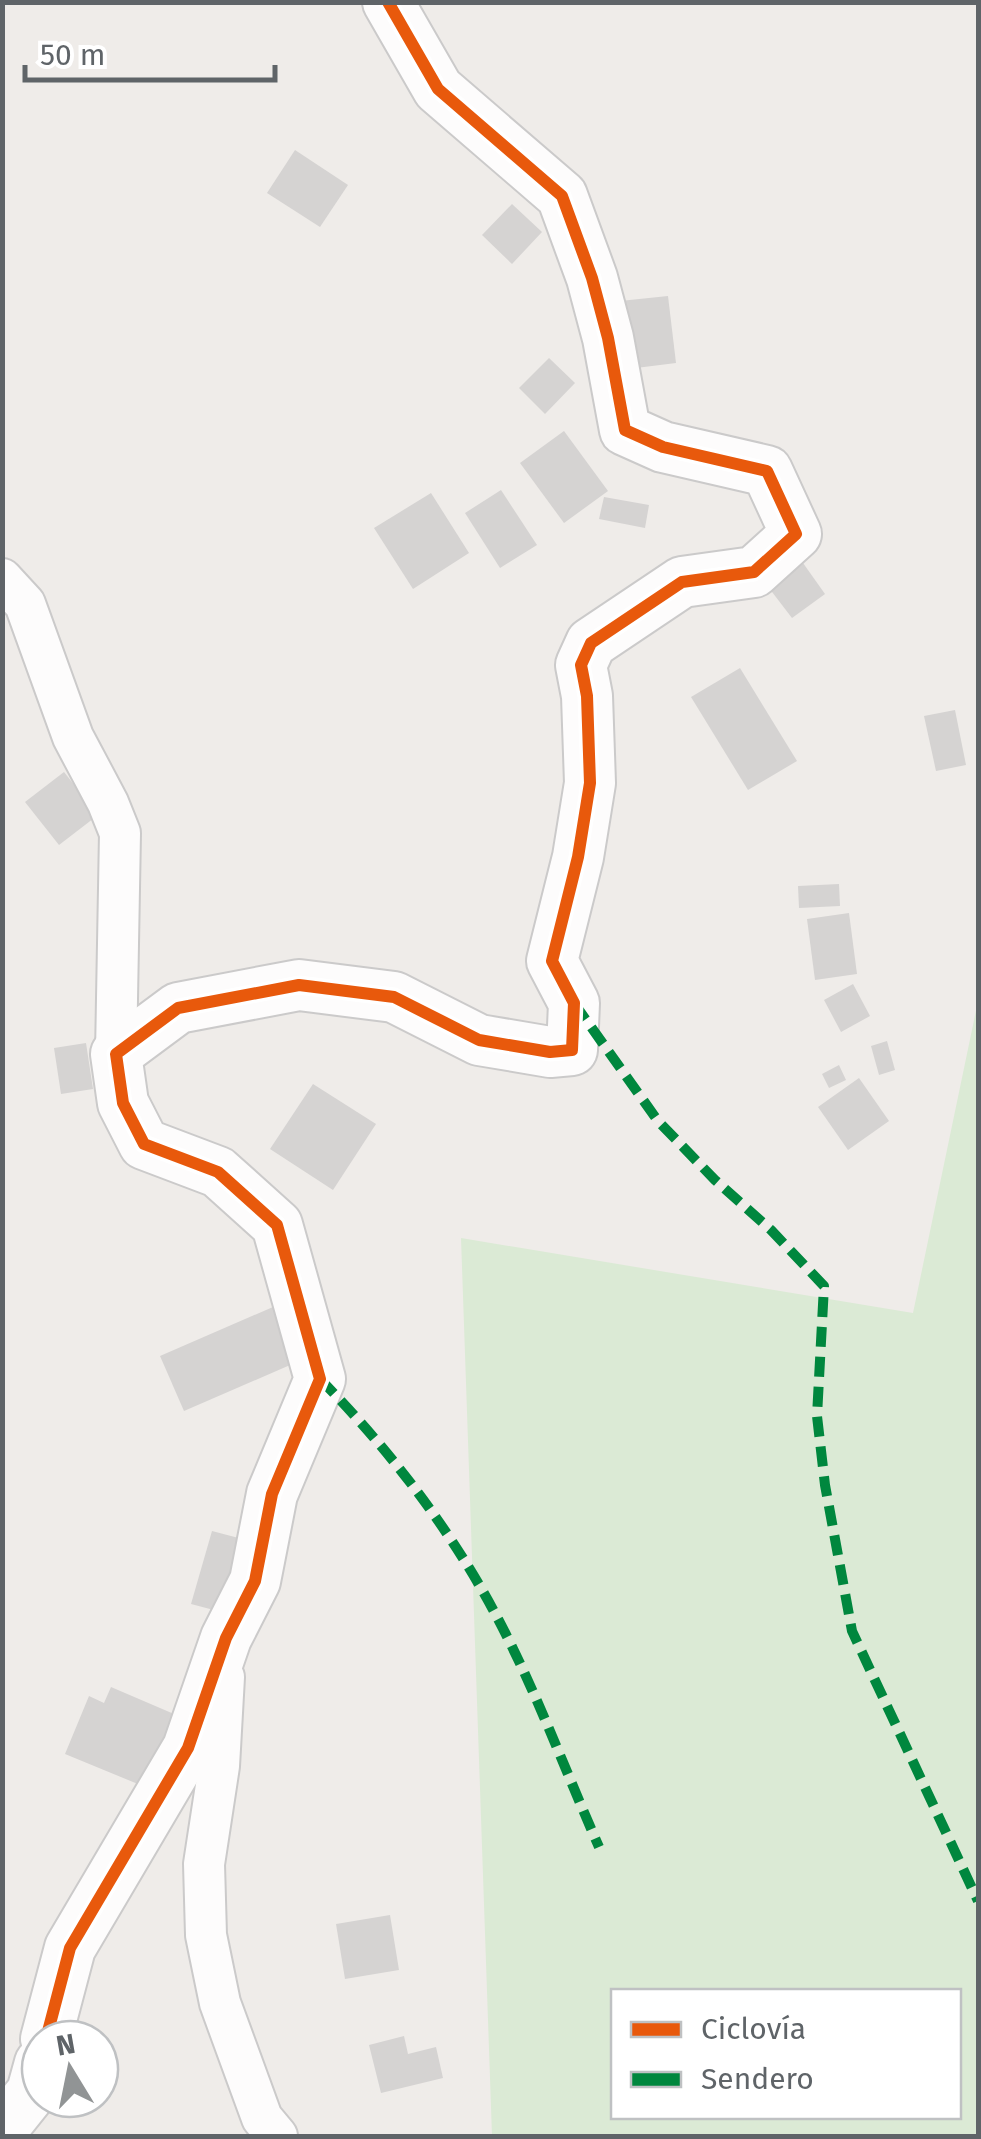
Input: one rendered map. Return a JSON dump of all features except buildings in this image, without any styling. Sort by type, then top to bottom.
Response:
[{"type":"street","points":[[116,1054],[178,1008],[300,985],[394,998],[479,1040],[550,1052],[572,1050],[574,1003],[552,961],[578,856],[590,783],[587,696],[581,665],[591,643],[682,582],[754,572],[796,534],[767,470],[663,447],[625,430],[592,278],[562,196],[438,89],[388,2]]},
{"type":"street","points":[[2,578],[25,604],[73,737],[120,833],[116,1054],[123,1102],[144,1144],[218,1172],[277,1225],[320,1380],[272,1494],[255,1581],[226,1638],[188,1748],[70,1948],[51,2019]]},
{"type":"street","points":[[226,1638],[219,1766],[204,1864],[206,1935],[220,2003],[262,2118],[277,2136]]},
{"type":"street","points":[[2,2122],[8,2122],[20,2107]]},
{"type":"green space","points":[[978,1001],[978,2136],[492,2136],[461,1238],[913,1313]]},
{"type":"marked path","points":[[574,1003],[658,1121],[824,1286],[817,1416],[825,1485],[852,1631],[978,1901]]},
{"type":"marked path","points":[[320,1379],[370,1433],[460,1553],[525,1673],[599,1847]]},
{"type":"cycle path","points":[[51,2019],[70,1948],[188,1748],[226,1638],[255,1581],[272,1494],[320,1379],[277,1225],[218,1172],[144,1144],[123,1103],[116,1054],[178,1008],[299,985],[394,997],[479,1040],[550,1052],[572,1050],[574,1003],[552,961],[578,857],[590,783],[587,696],[581,665],[591,643],[682,582],[754,572],[796,534],[767,471],[663,447],[625,430],[592,278],[562,196],[438,89],[388,2]]}]
